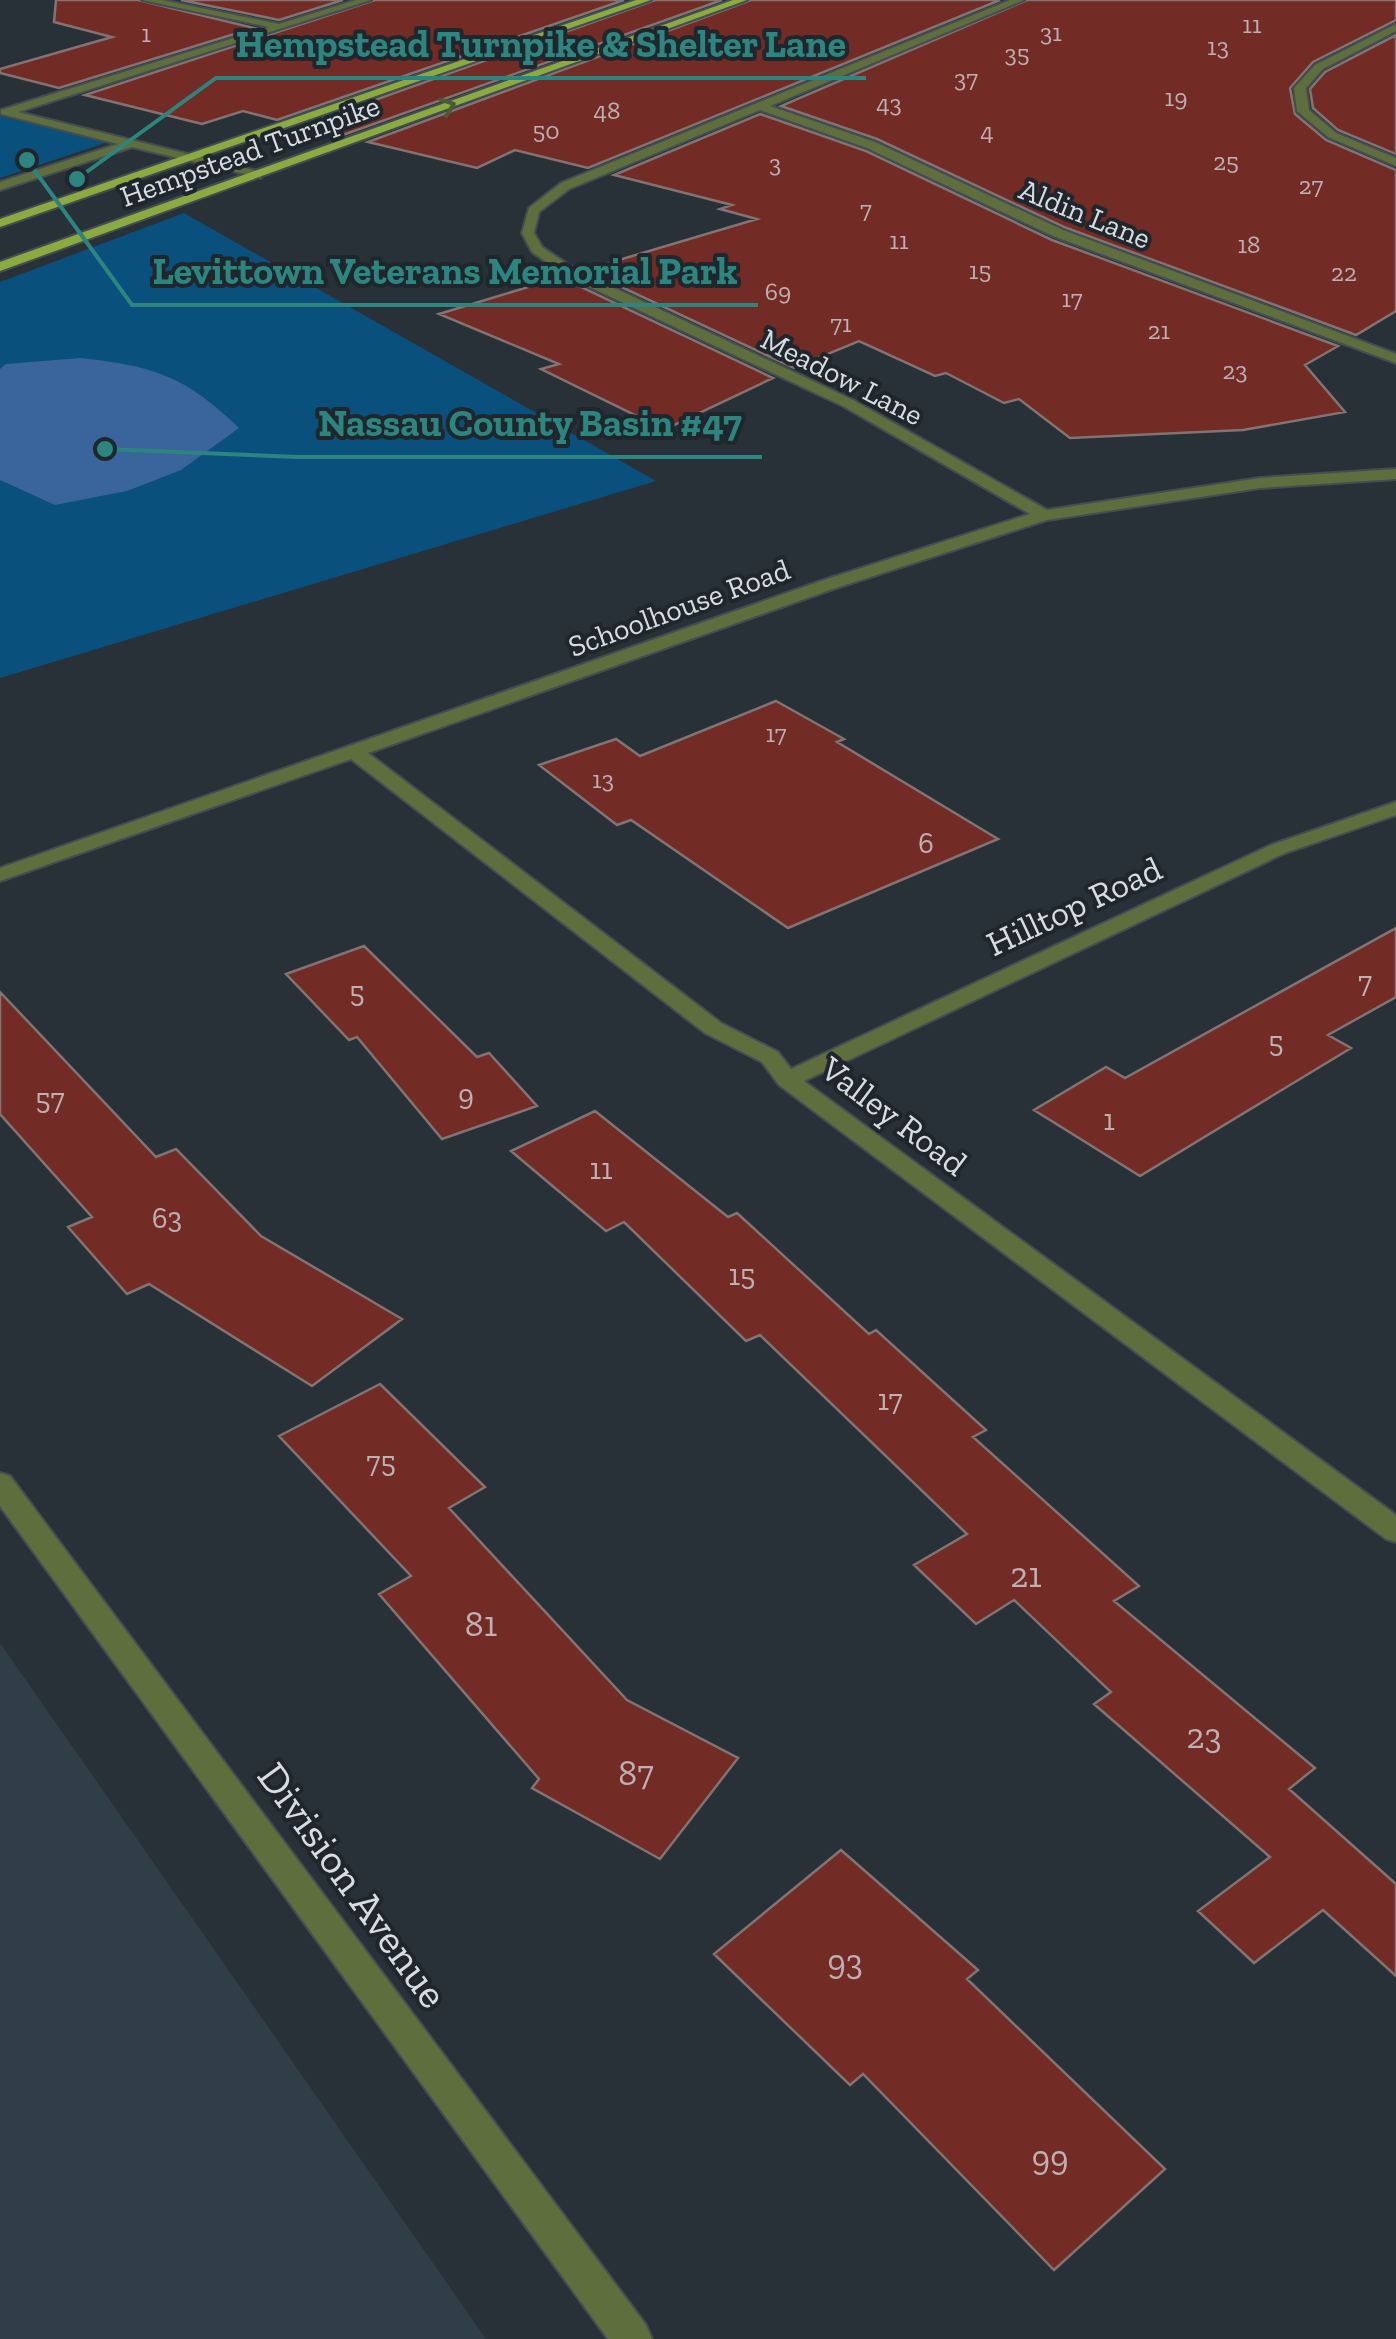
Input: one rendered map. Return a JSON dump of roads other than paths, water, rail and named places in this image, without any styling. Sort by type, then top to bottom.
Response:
[{"type":"main road","name":"Hempstead Turnpike","points":[[0,220],[646,0]]},
{"type":"main road","name":"Hempstead Turnpike","points":[[0,267],[742,0]]},
{"type":"street","points":[[147,0],[280,26]]},
{"type":"street","points":[[2,111],[366,0]]},
{"type":"street","name":"Meadow Lane","points":[[1018,0],[565,186],[533,211],[528,233],[536,249],[571,274],[848,403],[1044,515]]},
{"type":"street","points":[[1396,27],[1319,68],[1300,88],[1303,110],[1332,134],[1396,162]]},
{"type":"street","name":"Aldin Lane","points":[[760,106],[871,145],[1058,233],[1396,359]]},
{"type":"street","points":[[2,111],[258,175]]},
{"type":"street","name":"Hempstead Turnpike","points":[[0,186],[130,144]]},
{"type":"street","name":"Schoolhouse Road","points":[[0,875],[827,586],[1044,515],[1260,482],[1396,474]]},
{"type":"street","name":"Valley Road","points":[[356,752],[714,1028],[770,1058],[787,1080],[1396,1531]]},
{"type":"street","name":"Hilltop Road","points":[[787,1080],[1278,848],[1396,808]]},
{"type":"street","name":"Division Avenue","points":[[0,1484],[632,2339]]},
{"type":"place","name":"Levittown Veterans Memorial Park","points":[[27,160]]},
{"type":"place","name":"Hempstead Turnpike & Shelter Lane","points":[[77,179]]},
{"type":"place","name":"Nassau County Basin #47","points":[[105,449]]}]
